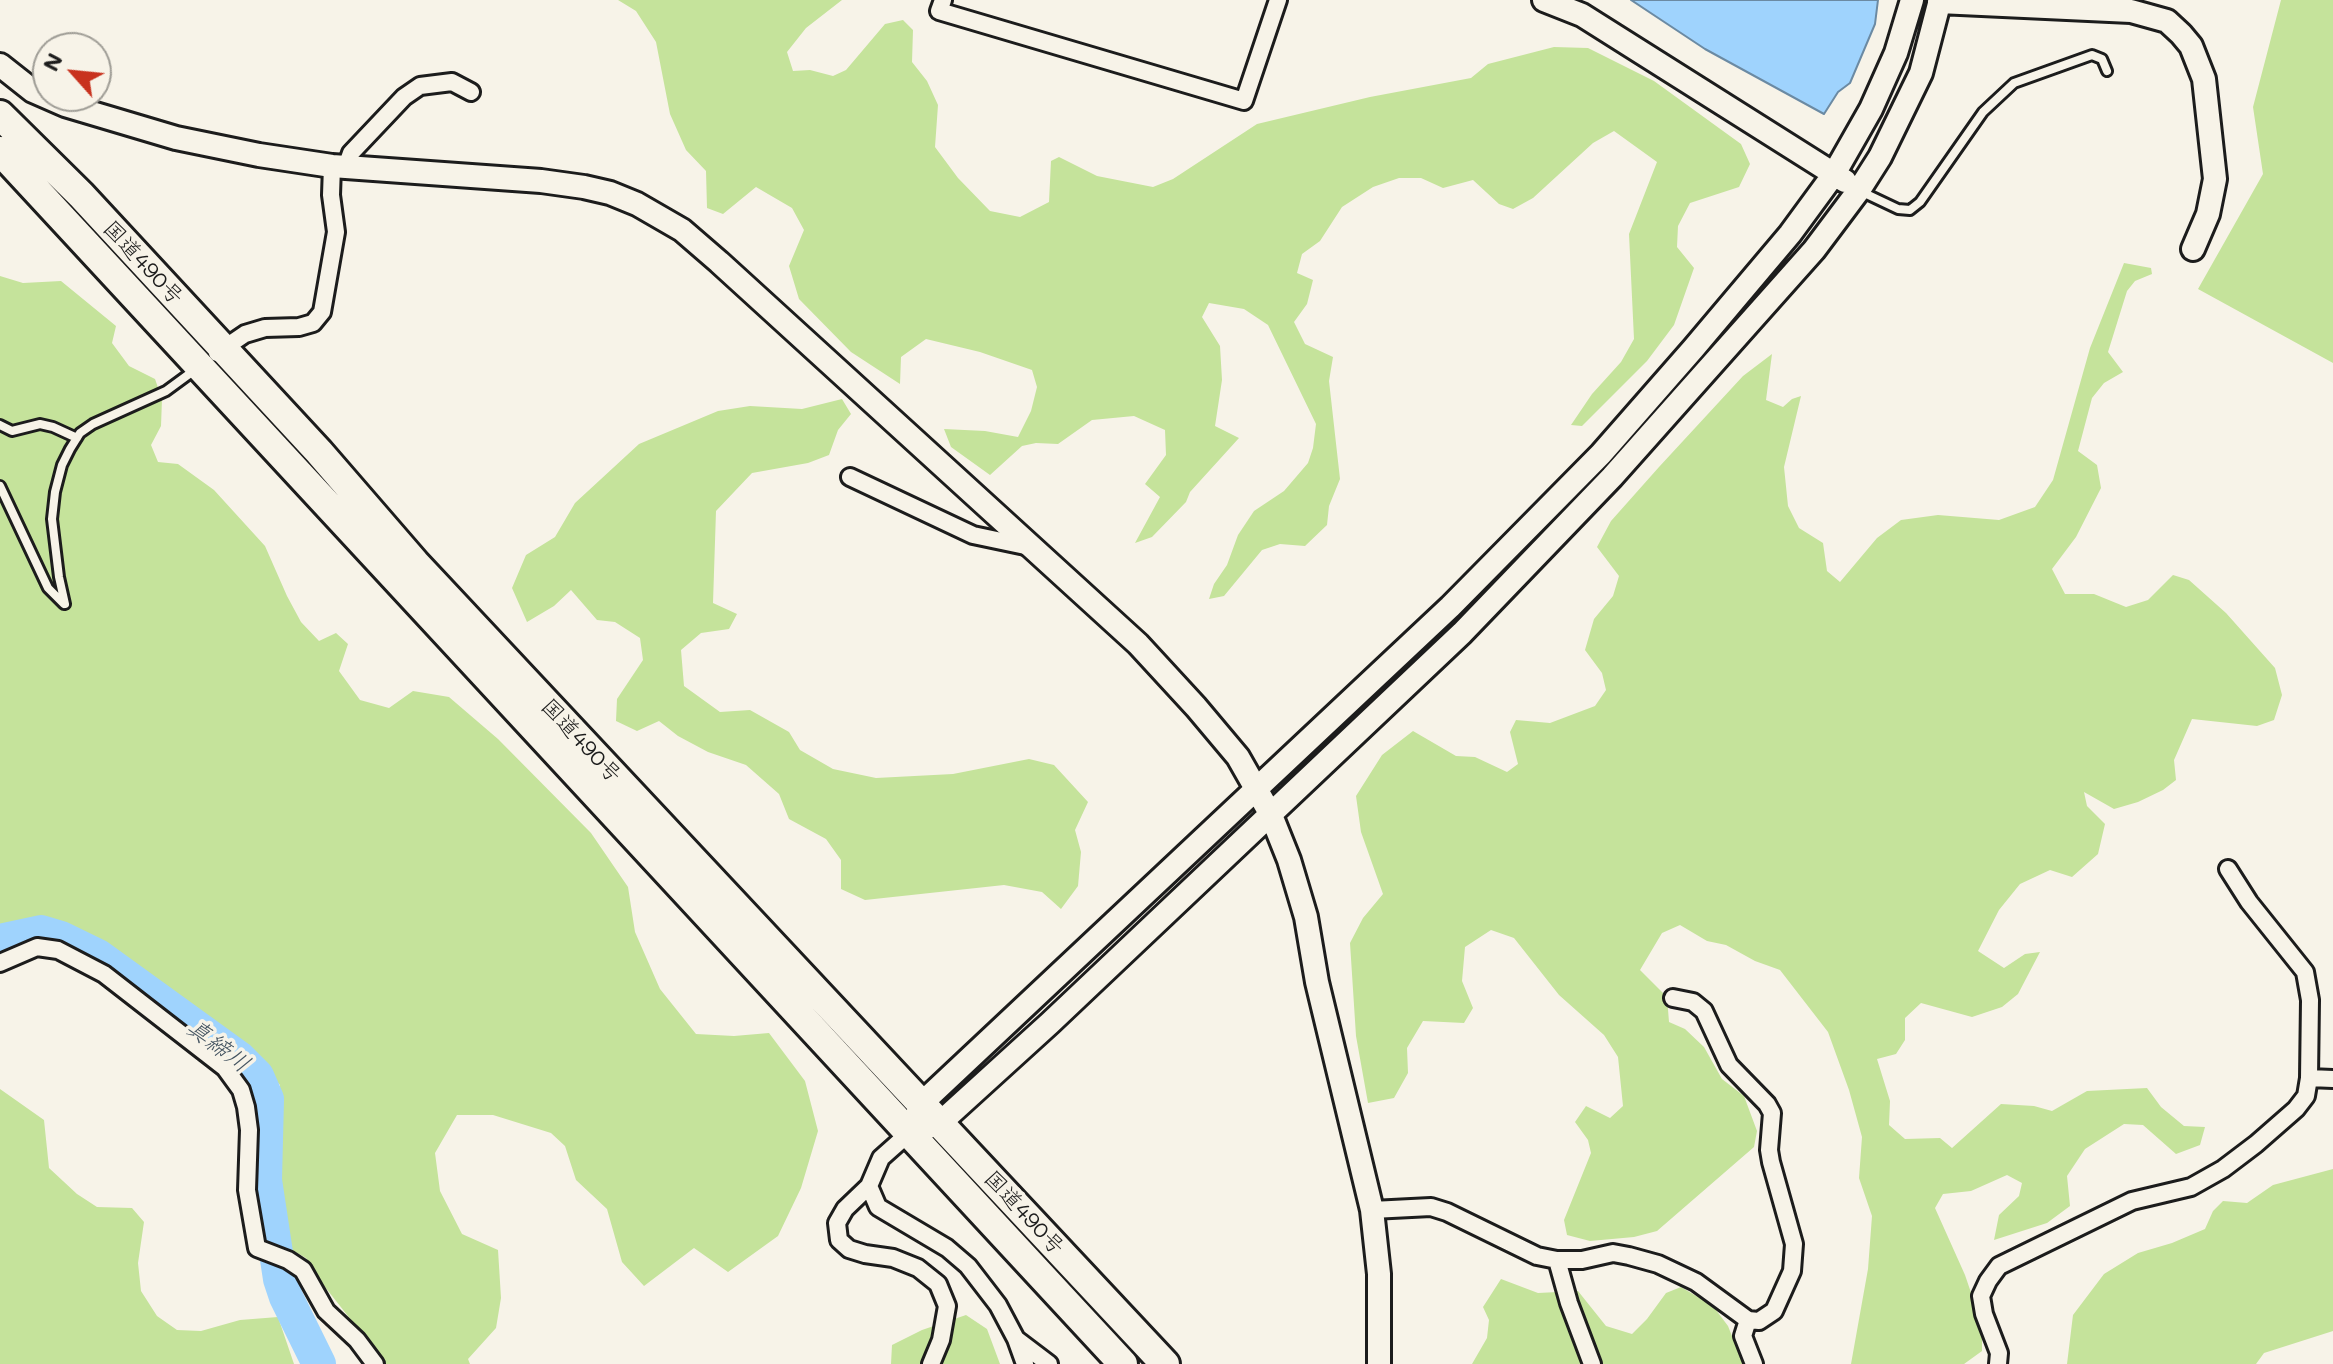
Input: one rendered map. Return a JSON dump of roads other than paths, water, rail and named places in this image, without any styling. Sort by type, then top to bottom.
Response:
[{"type":"highway","name":"国道490号","points":[[0,115],[81,195],[319,452],[415,563],[1165,1364]]},
{"type":"highway","name":"国道490号","points":[[0,151],[1123,1364]]},
{"type":"street","points":[[943,0],[939,11],[1244,101],[1278,0]]},
{"type":"street","points":[[1544,0],[1582,15],[1859,190]]},
{"type":"street","points":[[931,1113],[1256,787],[1450,607],[1601,454],[1780,245],[1834,174],[1871,109],[1896,53],[1912,0]]},
{"type":"street","points":[[931,1364],[941,1340],[947,1306],[938,1284],[918,1268],[893,1258],[857,1252],[839,1240],[837,1223],[845,1209],[869,1186],[881,1158],[1271,815],[1462,633],[1591,499],[1814,250],[1859,190],[1880,157],[1921,73],[1940,1],[2131,11],[2167,21],[2181,34],[2191,46],[2204,79],[2215,179],[2208,214],[2193,249]]},
{"type":"street","points":[[0,65],[33,91],[65,105],[176,138],[245,153],[339,167],[555,183],[610,193],[637,204],[682,230],[719,262],[1138,644],[1238,757],[1271,815],[1306,917],[1317,982],[1372,1210],[1379,1274],[1379,1364]]},
{"type":"street","points":[[200,366],[245,334],[313,323],[322,312],[336,232],[331,195],[339,167],[404,97],[420,86],[452,82],[471,92]]},
{"type":"street","points":[[850,477],[973,535],[1030,547]]},
{"type":"street","points":[[1998,1364],[1999,1353],[1984,1314],[1981,1296],[1999,1266],[2132,1201],[2191,1187],[2223,1169],[2296,1109],[2306,1096],[2310,1000],[2305,972],[2258,915],[2228,869]]},
{"type":"street","points":[[0,963],[37,947],[58,950],[104,974],[225,1068],[241,1090],[246,1107],[249,1130],[247,1190],[257,1248],[288,1260],[303,1270],[326,1311],[357,1340],[375,1364]]},
{"type":"street","points":[[1372,1210],[1431,1207],[1537,1256],[1557,1260],[1582,1260],[1613,1253],[1658,1264],[1696,1282],[1748,1320],[1759,1321],[1774,1311],[1792,1271],[1794,1244],[1769,1150],[1772,1113],[1729,1065],[1704,1011],[1693,1002],[1673,998]]},
{"type":"street","points":[[2309,1078],[2333,1079]]},
{"type":"street","points":[[869,1186],[878,1207],[947,1248],[968,1266],[998,1305],[1025,1364]]},
{"type":"street","points":[[1557,1260],[1592,1364]]},
{"type":"street","points":[[1748,1320],[1743,1336],[1754,1364]]},
{"type":"street","points":[[1016,1339],[1049,1364]]},
{"type":"lane","points":[[1859,190],[1898,209],[1910,210],[1920,202],[1983,112],[2014,83],[2092,55],[2102,59],[2107,71]]},
{"type":"lane","points":[[0,486],[48,588],[65,604],[52,519],[62,465],[77,438],[93,424],[166,391],[200,366]]},
{"type":"lane","points":[[0,425],[12,431],[40,424],[77,438]]},
{"type":"water","points":[[1631,0],[1878,0],[1875,24],[1850,83],[1838,92],[1824,114],[1705,49]]},
{"type":"waterway","name":"真締川","points":[[0,941],[41,932],[98,956],[239,1058],[257,1076],[267,1099],[265,1180],[280,1279],[319,1364]]}]
